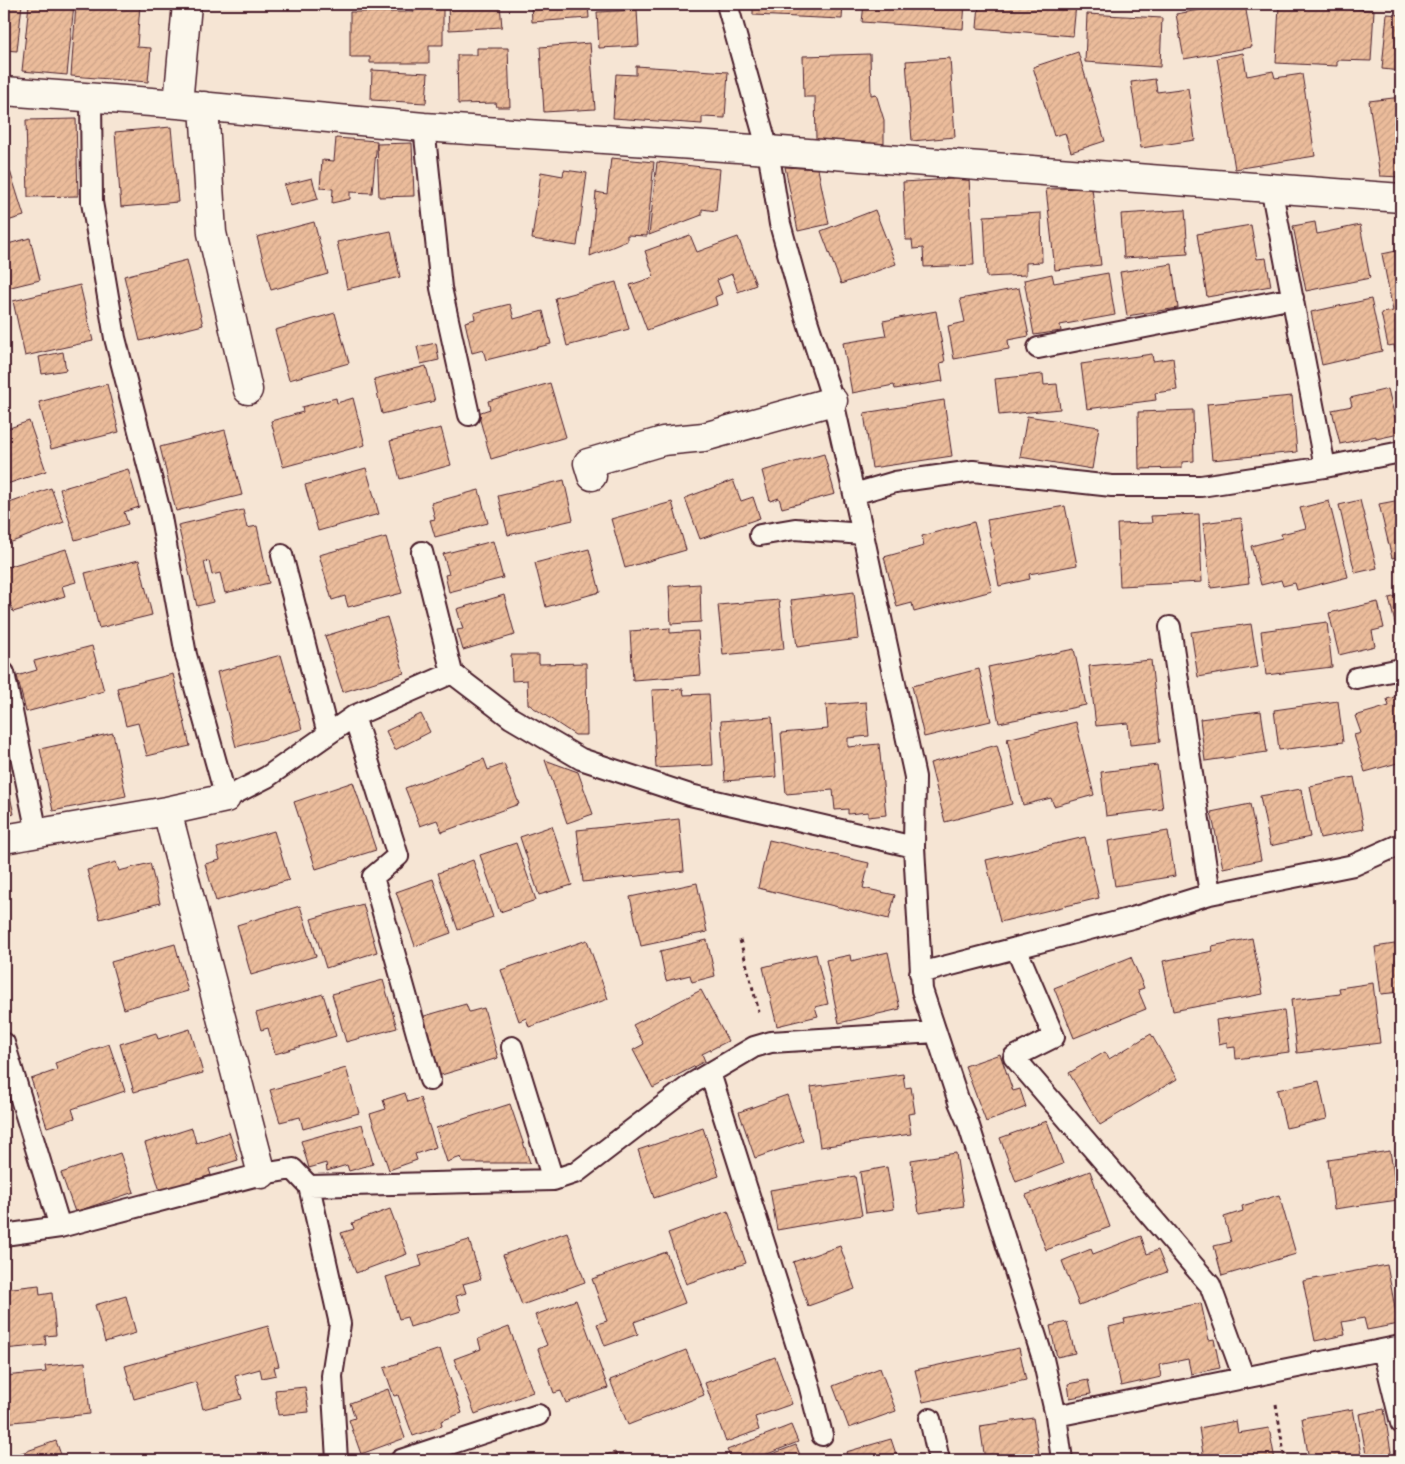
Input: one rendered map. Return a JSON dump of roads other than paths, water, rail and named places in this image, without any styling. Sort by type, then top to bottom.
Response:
[{"type":"street","points":[[187,4],[191,105],[212,233],[248,390]]},
{"type":"street","points":[[4,90],[91,96],[424,127],[768,150],[1401,198]]},
{"type":"street","points":[[592,476],[588,463],[663,441],[704,437],[833,401]]},
{"type":"street","points":[[4,839],[167,811],[226,798]]},
{"type":"street","points":[[167,811],[262,1174]]},
{"type":"lane","points":[[727,4],[768,150],[780,224],[805,314],[833,401],[914,777],[914,847],[922,990],[968,1124],[1043,1359],[1056,1416],[1062,1460]]},
{"type":"lane","points":[[91,96],[92,202],[115,338],[160,512],[186,656],[226,798],[267,777],[354,716],[452,673]]},
{"type":"lane","points":[[424,127],[442,288],[469,415]]},
{"type":"lane","points":[[1271,188],[1325,467]]},
{"type":"lane","points":[[1038,348],[1292,298]]},
{"type":"lane","points":[[854,494],[895,482],[973,471],[1112,486],[1201,486],[1325,467],[1401,452]]},
{"type":"lane","points":[[760,534],[795,529],[863,534]]},
{"type":"lane","points":[[422,552],[452,673],[511,718],[581,759],[690,795],[914,847]]},
{"type":"lane","points":[[282,555],[328,734]]},
{"type":"lane","points":[[1170,627],[1210,894]]},
{"type":"lane","points":[[1356,678],[1401,669]]},
{"type":"lane","points":[[4,673],[37,833]]},
{"type":"lane","points":[[354,716],[398,856],[373,876],[430,1080]]},
{"type":"lane","points":[[920,973],[1132,918],[1210,894],[1354,865],[1401,844]]},
{"type":"lane","points":[[1016,948],[1054,1037],[1014,1057],[1210,1285],[1244,1378]]},
{"type":"lane","points":[[309,1186],[553,1180],[577,1172],[693,1083],[754,1047],[768,1044],[936,1032]]},
{"type":"lane","points":[[4,1043],[60,1227]]},
{"type":"lane","points":[[512,1048],[553,1180]]},
{"type":"lane","points":[[710,1073],[806,1375],[822,1435]]},
{"type":"lane","points":[[4,1235],[60,1227],[262,1174],[293,1170],[309,1186],[340,1324],[332,1376],[337,1460]]},
{"type":"lane","points":[[1056,1416],[1392,1348],[1401,1423]]},
{"type":"lane","points":[[401,1460],[538,1415]]},
{"type":"lane","points":[[930,1419],[938,1460]]}]
